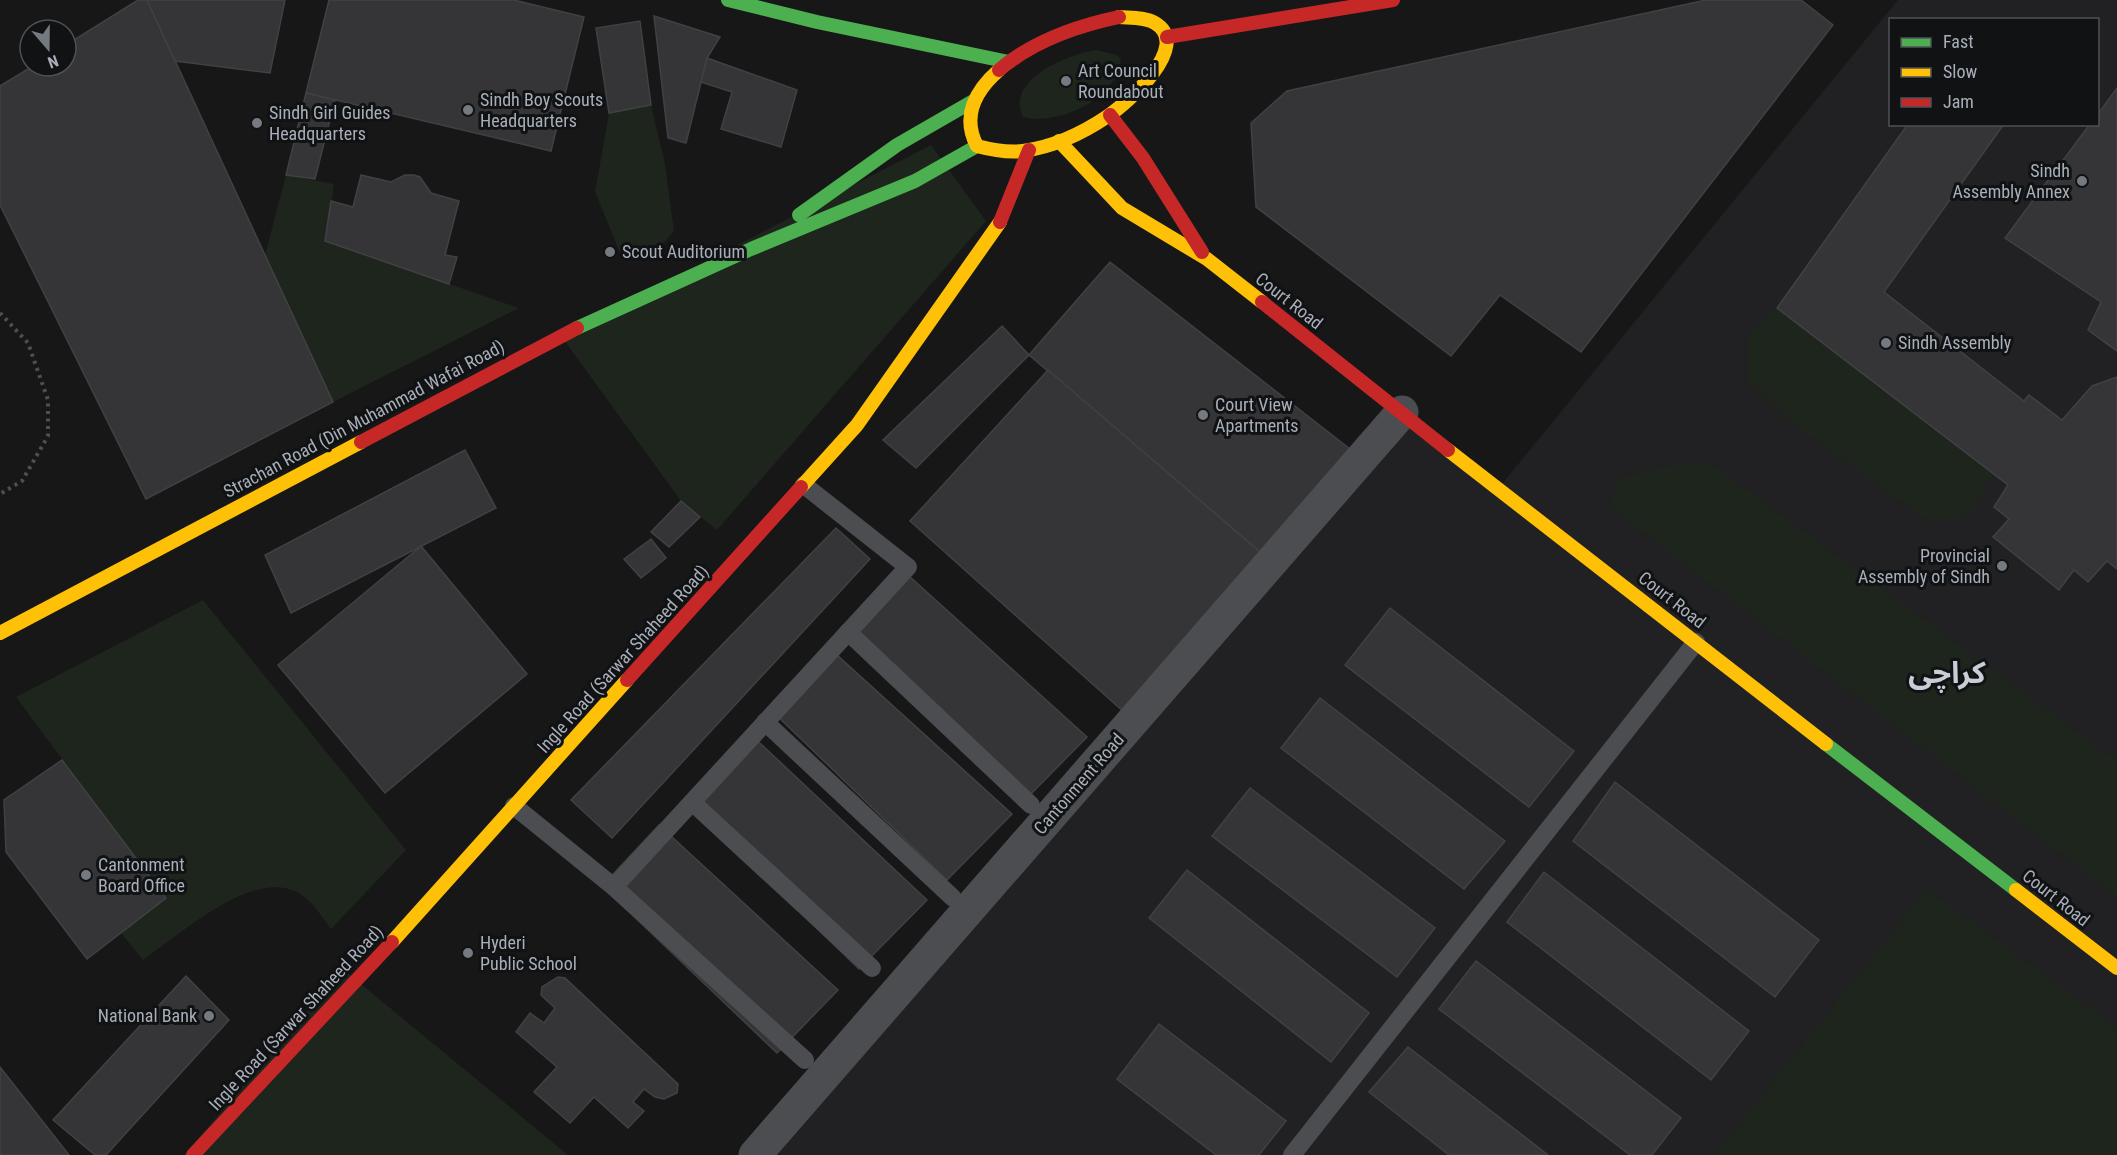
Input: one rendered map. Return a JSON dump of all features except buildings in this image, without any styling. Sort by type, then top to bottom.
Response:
[{"type":"main road","points":[[728,0],[817,22],[1009,62]]},
{"type":"main road","points":[[1167,37],[1350,4],[1394,0]]},
{"type":"main road","points":[[1090,22],[1100,7]]},
{"type":"main road","points":[[1146,14],[1167,37],[1166,52],[1157,68],[1131,98],[1110,115],[1059,141],[1029,150],[999,152],[977,146],[970,131],[969,116],[975,100],[987,83],[1009,62],[1036,44],[1090,22],[1119,17],[1146,14]]},
{"type":"main road","name":"Strachan Road (Din Muhammad Wafai Road)","points":[[751,249],[897,145],[975,100]]},
{"type":"main road","name":"Court Road","points":[[1110,115],[1143,158],[1207,259]]},
{"type":"main road","name":"Court Road","points":[[1059,141],[1122,208],[1207,259],[1402,412],[1496,490],[2117,968]]},
{"type":"main road","name":"Strachan Road (Din Muhammad Wafai Road)","points":[[0,633],[561,336],[751,249],[915,181],[977,146]]},
{"type":"main road","name":"Ingle Road (Sarwar Shaheed Road)","points":[[193,1155],[348,990],[857,425],[999,224],[1029,150]]},
{"type":"street","name":"Cantonment Road","points":[[755,1155],[1402,412]]},
{"type":"lane","points":[[614,887],[908,567],[804,486]]},
{"type":"lane","points":[[848,632],[1031,805]]},
{"type":"lane","points":[[1292,1155],[1696,642]]},
{"type":"lane","points":[[765,722],[953,898]]},
{"type":"lane","points":[[692,802],[872,968]]},
{"type":"lane","points":[[514,806],[614,887],[805,1060]]},
{"type":"path","points":[[0,313],[28,343],[48,400],[48,436],[22,481],[0,494]]},
{"type":"shaded area","points":[[1898,0],[2117,0],[2117,1155],[755,1155],[1402,415],[1497,490]]},
{"type":"shaded area","points":[[1096,50],[1117,55],[1121,60],[1117,74],[1109,87],[1083,107],[1068,113],[1052,118],[1023,117],[1020,104],[1022,91],[1030,81],[1056,63]]},
{"type":"shaded area","points":[[651,105],[665,164],[674,231],[664,243],[623,260],[595,192],[609,113]]},
{"type":"shaded area","points":[[931,145],[986,221],[717,530],[681,501],[561,336]]},
{"type":"shaded area","points":[[286,175],[334,184],[326,241],[519,308],[333,402],[265,255]]},
{"type":"shaded area","points":[[1777,308],[1993,474],[1973,510],[1956,519],[1927,520],[1790,422],[1747,380],[1748,337]]},
{"type":"shaded area","points":[[1686,462],[1710,463],[2117,761],[2117,897],[1609,506],[1619,479]]},
{"type":"shaded area","points":[[203,600],[406,850],[331,929],[312,904],[297,892],[279,887],[259,889],[217,908],[143,960],[121,933],[165,898],[16,697]]},
{"type":"shaded area","points":[[1927,889],[2117,1028],[2117,1155],[1714,1155]]},
{"type":"shaded area","points":[[343,969],[568,1155],[184,1155]]},
{"type":"traffic: fast","points":[[728,0],[817,22],[1009,62]]},
{"type":"traffic: fast","points":[[799,215],[897,145],[975,100]]},
{"type":"traffic: fast","points":[[577,328],[751,249],[915,181],[977,146]]},
{"type":"traffic: fast","points":[[1826,744],[2016,890]]},
{"type":"traffic: slow","points":[[999,70],[984,86],[973,104],[970,124],[977,146],[1017,152],[1067,138],[1117,109],[1141,87],[1162,59],[1166,45],[1165,33],[1155,23],[1142,19],[1119,17]]},
{"type":"traffic: slow","points":[[1059,141],[1122,208],[1207,259],[1262,302]]},
{"type":"traffic: slow","points":[[801,487],[857,425],[1000,222]]},
{"type":"traffic: slow","points":[[0,633],[361,442]]},
{"type":"traffic: slow","points":[[1448,450],[1826,744]]},
{"type":"traffic: slow","points":[[392,942],[627,680]]},
{"type":"traffic: slow","points":[[2016,890],[2117,968]]},
{"type":"traffic: jam","points":[[1167,37],[1393,0]]},
{"type":"traffic: jam","points":[[999,70],[1026,51],[1056,36],[1119,17]]},
{"type":"traffic: jam","points":[[1110,115],[1143,158],[1202,252]]},
{"type":"traffic: jam","points":[[1000,222],[1029,150]]},
{"type":"traffic: jam","points":[[1262,302],[1448,450]]},
{"type":"traffic: jam","points":[[361,442],[577,328]]},
{"type":"traffic: jam","points":[[627,680],[801,487]]},
{"type":"traffic: jam","points":[[193,1155],[392,942]]},
{"type":"place","name":"Art Council Roundabout","points":[[1066,81]]},
{"type":"place","name":"Sindh Boy Scouts Headquarters","points":[[468,110]]},
{"type":"place","name":"Sindh Girl Guides Headquarters","points":[[257,123]]},
{"type":"place","name":"Sindh Assembly Annex","points":[[2082,181]]},
{"type":"place","name":"Scout Auditorium","points":[[610,252]]},
{"type":"place","name":"Sindh Assembly","points":[[1886,343]]},
{"type":"place","name":"Court View Apartments","points":[[1203,415]]},
{"type":"place","name":"Provincial Assembly of Sindh","points":[[2002,566]]},
{"type":"place","name":"Cantonment Board Office","points":[[86,875]]},
{"type":"place","name":"Hyderi Public School","points":[[468,953]]},
{"type":"place","name":"National Bank","points":[[209,1016]]},
{"type":"district","name":"کراچی","points":[[1947,673]]}]
